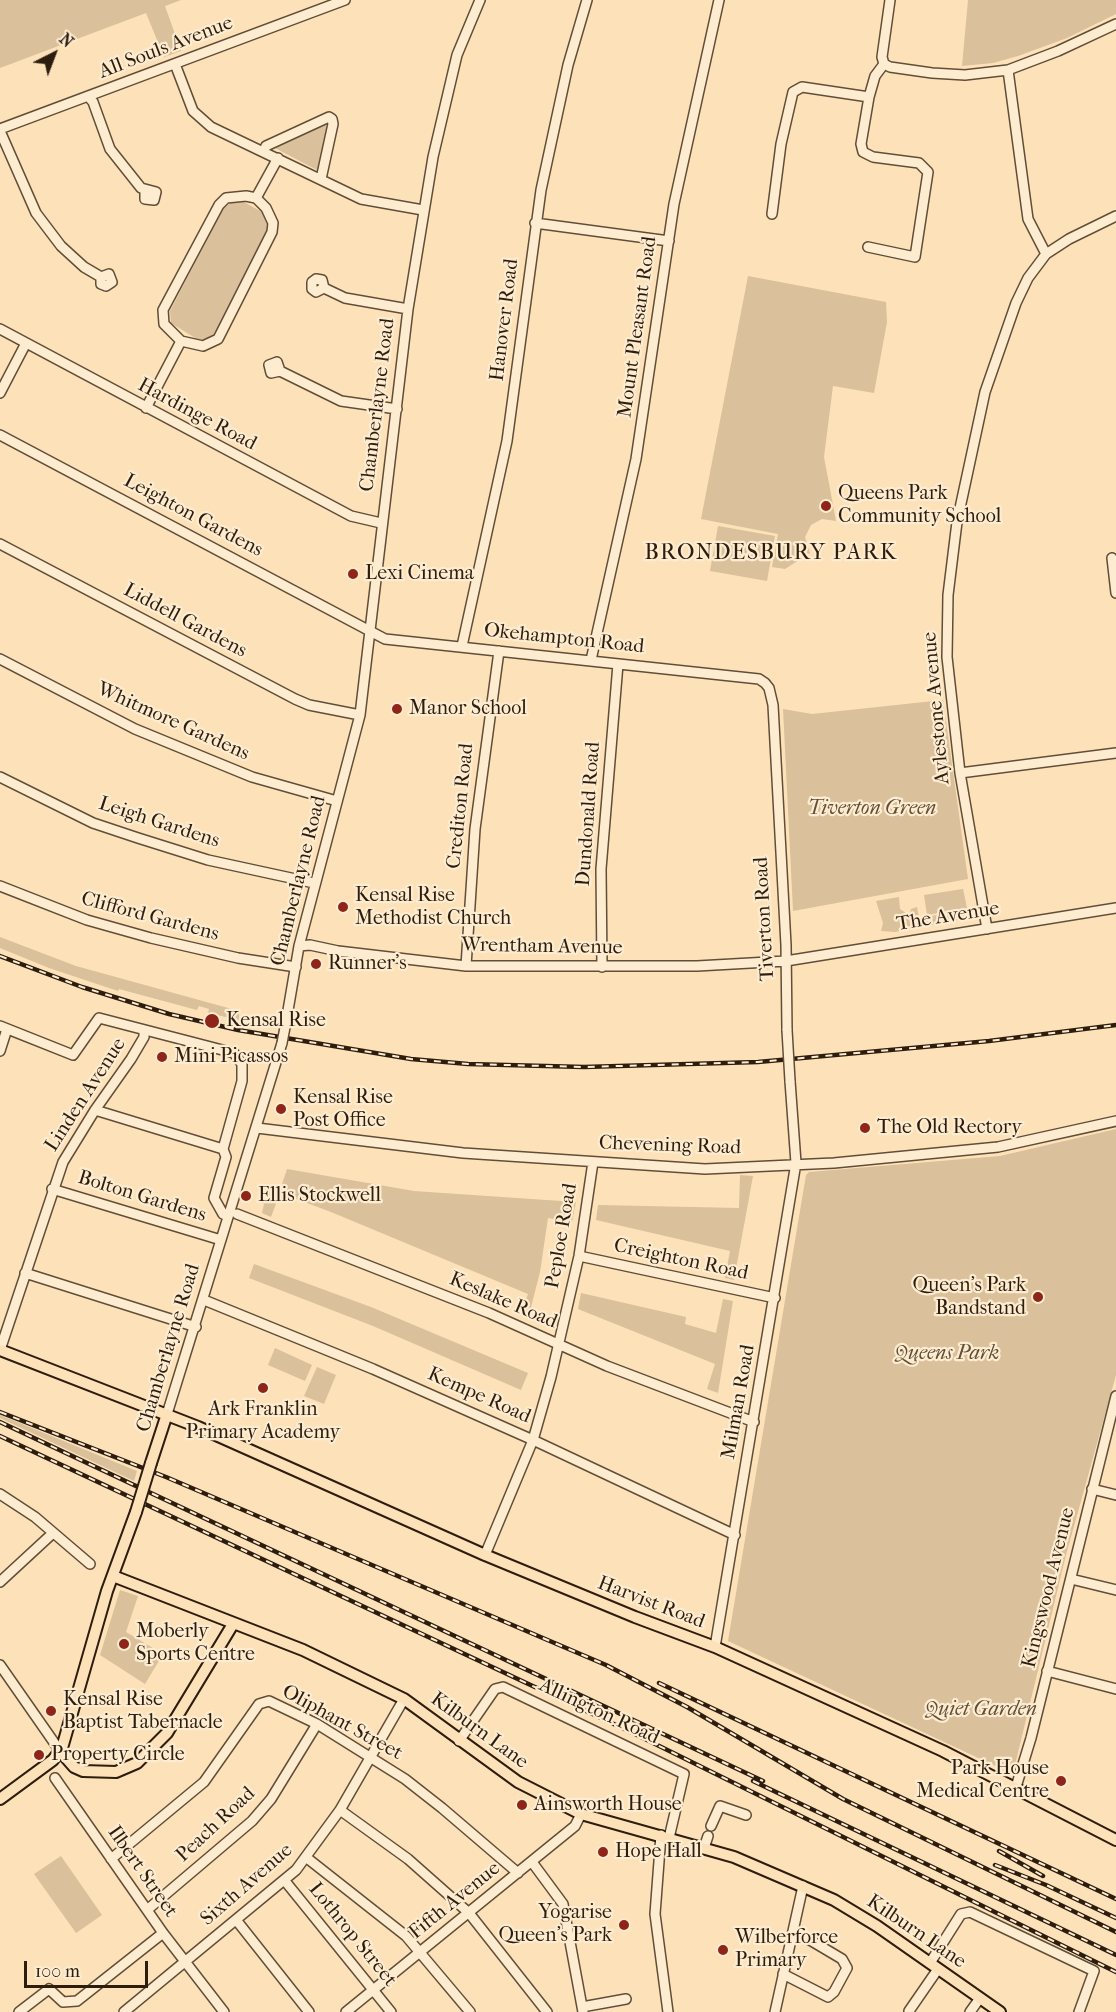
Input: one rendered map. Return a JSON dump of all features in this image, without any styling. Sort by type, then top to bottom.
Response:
[{"type":"main road","name":"Harvist Road","points":[[0,1350],[167,1414],[485,1555],[635,1617],[715,1647],[1016,1787],[1116,1840]]},
{"type":"main road","name":"Chamberlayne Road","points":[[60,1751],[112,1576],[136,1512],[167,1414]]},
{"type":"main road","name":"Kilburn Lane","points":[[112,1576],[312,1654],[404,1699],[518,1782],[581,1814],[704,1848],[803,1886],[848,1908],[1000,2012]]},
{"type":"main road","points":[[0,1799],[53,1760],[60,1751],[74,1767],[83,1771],[116,1772],[138,1762],[167,1733],[233,1624]]},
{"type":"street","name":"All Souls Avenue","points":[[0,130],[345,0]]},
{"type":"street","name":"Chamberlayne Road","points":[[167,1414],[196,1327],[221,1240],[233,1215],[244,1163],[281,1049],[299,946],[360,715],[381,523],[423,210],[451,75],[466,28],[480,0]]},
{"type":"street","name":"Hanover Road","points":[[462,646],[507,441],[535,223],[553,130],[587,0]]},
{"type":"street","name":"Mount Pleasant Road","points":[[591,660],[636,459],[669,241],[692,115],[719,0]]},
{"type":"street","points":[[884,64],[882,57],[890,0]]},
{"type":"street","points":[[884,64],[898,69],[965,75],[1008,70],[1058,51],[1116,24]]},
{"type":"street","points":[[175,64],[196,116],[211,127],[370,202],[423,210]]},
{"type":"street","points":[[868,247],[915,257],[928,172],[919,163],[873,157],[863,152],[861,144],[874,76],[884,64]]},
{"type":"street","points":[[1008,70],[1028,219],[1046,254]]},
{"type":"street","points":[[772,214],[781,144],[794,92],[802,87],[869,97]]},
{"type":"street","points":[[88,96],[93,102],[110,149],[146,191]]},
{"type":"street","points":[[264,151],[266,146],[328,117],[332,118],[333,124],[321,179]]},
{"type":"street","points":[[0,130],[36,213],[61,246],[84,267],[101,277]]},
{"type":"street","points":[[256,198],[278,158]]},
{"type":"street","points":[[226,198],[256,198],[271,216],[272,232],[218,339],[203,345],[182,341],[164,324],[163,310],[219,205],[226,198]]},
{"type":"street","name":"Aylestone Avenue","points":[[987,929],[960,773],[947,657],[948,595],[957,522],[985,392],[1016,303],[1028,278],[1046,254],[1069,239],[1116,216]]},
{"type":"street","points":[[535,223],[669,241]]},
{"type":"street","points":[[324,288],[345,298],[408,309]]},
{"type":"street","name":"Hardinge Road","points":[[0,329],[26,345],[351,516],[381,523]]},
{"type":"street","points":[[146,408],[182,341]]},
{"type":"street","points":[[0,393],[26,345]]},
{"type":"street","points":[[280,371],[341,401],[397,409]]},
{"type":"street","name":"Leighton Gardens","points":[[0,435],[368,630]]},
{"type":"street","name":"Liddell Gardens","points":[[0,544],[295,699],[309,705],[360,715]]},
{"type":"street","points":[[1112,558],[1116,593]]},
{"type":"street","name":"Okehampton Road","points":[[368,630],[385,639],[759,679]]},
{"type":"street","name":"Crediton Road","points":[[466,966],[475,829],[499,651]]},
{"type":"street","name":"Whitmore Gardens","points":[[0,659],[135,729],[252,777],[337,801]]},
{"type":"street","name":"Dundonald Road","points":[[602,967],[601,869],[618,664]]},
{"type":"street","name":"Tiverton Road","points":[[759,679],[769,688],[774,705],[787,1030],[796,1163]]},
{"type":"street","points":[[960,773],[1116,753]]},
{"type":"street","name":"Leigh Gardens","points":[[0,777],[93,823],[208,860],[314,884]]},
{"type":"street","name":"Clifford Gardens","points":[[0,886],[87,920],[151,938],[238,958],[296,967]]},
{"type":"street","name":"The Avenue","points":[[786,961],[1116,908]]},
{"type":"street","name":"Wrentham Avenue","points":[[299,946],[310,945],[338,951],[466,966],[697,966],[786,961]]},
{"type":"street","points":[[0,1051],[4,1027],[73,1055],[99,1018],[230,1051],[240,1059],[243,1071],[242,1081],[214,1198],[222,1213],[233,1215]]},
{"type":"street","name":"Linden Avenue","points":[[0,1350],[52,1190],[68,1153],[131,1059],[144,1036],[144,1030]]},
{"type":"street","points":[[95,1110],[225,1153],[244,1163]]},
{"type":"street","name":"Chevening Road","points":[[257,1128],[463,1153],[705,1169],[834,1163],[998,1147],[1116,1121]]},
{"type":"street","name":"Peploe Road","points":[[485,1555],[533,1440],[560,1344],[579,1256],[593,1162]]},
{"type":"street","name":"Milman Road","points":[[715,1647],[796,1163]]},
{"type":"street","name":"Bolton Gardens","points":[[52,1190],[221,1240]]},
{"type":"street","name":"Keslake Road","points":[[233,1215],[259,1222],[560,1344],[607,1366],[754,1422]]},
{"type":"street","name":"Creighton Road","points":[[579,1256],[775,1298]]},
{"type":"street","points":[[25,1274],[196,1327]]},
{"type":"street","name":"Kempe Road","points":[[204,1300],[299,1337],[533,1440],[735,1535]]},
{"type":"street","name":"Kingswood Avenue","points":[[1016,1787],[1116,1397]]},
{"type":"street","points":[[1092,1489],[1116,1495]]},
{"type":"street","points":[[0,1494],[16,1503],[90,1564]]},
{"type":"street","points":[[0,1582],[53,1533]]},
{"type":"street","points":[[1071,1579],[1116,1590]]},
{"type":"street","points":[[0,1665],[60,1751]]},
{"type":"street","points":[[1047,1671],[1116,1689]]},
{"type":"street","name":"Allington Road","points":[[459,1741],[495,1689],[503,1687],[684,1774],[665,1836]]},
{"type":"street","name":"Sixth Avenue","points":[[124,2012],[285,1881],[307,1858],[340,1810],[404,1699]]},
{"type":"street","name":"Oliphant Street","points":[[111,1859],[204,1782],[262,1701],[269,1701],[316,1724],[372,1757],[442,1808],[518,1873]]},
{"type":"street","name":"Peach Road","points":[[147,1910],[252,1821],[271,1799],[316,1724]]},
{"type":"street","name":"Ilbert Street","points":[[56,1778],[163,1933],[224,2012]]},
{"type":"street","points":[[704,1848],[720,1806],[746,1815]]},
{"type":"street","points":[[340,1810],[408,1859],[469,1913],[547,2012]]},
{"type":"street","name":"Fifth Avenue","points":[[346,2012],[575,1826],[581,1814]]},
{"type":"street","points":[[665,1836],[655,1914],[668,2012]]},
{"type":"street","points":[[307,1858],[390,1921],[422,1951],[470,2012]]},
{"type":"street","points":[[532,1862],[563,1904],[583,2010],[626,1999]]},
{"type":"street","name":"Lothrop Street","points":[[285,1881],[391,2012]]},
{"type":"street","points":[[775,2012],[803,1886]]},
{"type":"street","points":[[909,2011],[961,1914],[970,1912],[1094,1971],[1079,2012]]},
{"type":"street","points":[[237,1921],[309,2012]]},
{"type":"street","points":[[19,2012],[49,1989],[63,2002],[77,2001],[163,1933]]},
{"type":"street","points":[[783,1974],[828,1997],[834,1992],[847,1968],[842,1959],[810,1940],[793,1934]]},
{"type":"street","points":[[970,2012],[980,1998]]},
{"type":"green space","points":[[0,0],[181,0],[165,6],[181,51],[164,57],[146,13],[0,68]]},
{"type":"green space","points":[[968,0],[1116,0],[1116,14],[1067,38],[1018,56],[993,63],[962,66]]},
{"type":"green space","points":[[324,123],[328,128],[317,170],[275,148]]},
{"type":"green space","points":[[233,201],[242,201],[264,213],[269,220],[270,229],[214,335],[200,341],[171,323],[170,311],[223,209]]},
{"type":"green space","points":[[748,276],[886,302],[887,322],[874,393],[833,386],[824,457],[836,521],[822,519],[811,525],[805,537],[810,553],[785,569],[772,567],[778,534],[701,519]]},
{"type":"green space","points":[[718,526],[775,536],[767,581],[710,571]]},
{"type":"green space","name":"Tiverton Green","points":[[943,700],[968,879],[793,911],[783,709],[812,714]]},
{"type":"green space","points":[[963,889],[967,908],[927,915],[924,895]]},
{"type":"green space","points":[[899,897],[900,909],[909,915],[911,909],[917,907],[919,918],[968,910],[970,912],[958,920],[895,932],[881,931],[883,923],[876,901]]},
{"type":"green space","points":[[0,937],[76,966],[239,1011],[239,1020],[208,1013],[209,1009],[199,1006],[197,1010],[119,989],[118,991],[49,968],[0,948]]},
{"type":"green space","name":"Queens Park","points":[[1116,1129],[1116,1375],[1066,1555],[1015,1765],[1011,1767],[1009,1763],[1003,1766],[1004,1770],[728,1641],[806,1175],[809,1172],[1000,1156]]},
{"type":"green space","points":[[287,1169],[414,1191],[576,1202],[572,1222],[548,1218],[540,1272],[528,1319],[520,1315],[528,1294],[331,1212],[280,1193],[271,1217],[262,1213],[264,1204],[258,1199],[266,1201],[268,1193],[259,1190],[260,1187],[279,1193]]},
{"type":"green space","points":[[740,1175],[753,1176],[734,1280],[725,1278],[730,1251],[596,1220],[598,1205],[739,1208]]},
{"type":"green space","points":[[254,1264],[371,1307],[528,1373],[521,1390],[373,1326],[249,1278]]},
{"type":"green space","points":[[581,1293],[686,1317],[685,1324],[716,1333],[723,1299],[733,1301],[718,1393],[707,1389],[715,1364],[578,1309]]},
{"type":"green space","points":[[275,1348],[312,1365],[305,1381],[268,1365]]},
{"type":"green space","points":[[317,1367],[336,1375],[324,1404],[304,1396]]},
{"type":"green space","points":[[0,1415],[137,1471],[134,1481],[0,1418]]},
{"type":"green space","name":"Moberly Sports Centre","points":[[120,1590],[138,1596],[126,1632],[163,1654],[145,1684],[100,1655]]},
{"type":"green space","points":[[61,1856],[102,1915],[76,1933],[34,1874]]},
{"type":"railway","points":[[0,956],[82,987],[169,1014],[238,1030],[411,1059],[468,1064],[584,1067],[758,1062],[989,1041],[1116,1025]]},
{"type":"railway","points":[[0,1412],[166,1477],[606,1665],[687,1707],[843,1799],[1116,1932]]},
{"type":"railway","points":[[0,1422],[763,1781]]},
{"type":"railway","points":[[0,1436],[635,1734],[1116,1972]]},
{"type":"railway","points":[[659,1683],[1116,1899]]},
{"type":"railway","points":[[753,1781],[1116,1955]]},
{"type":"railway","points":[[999,1851],[1043,1876]]},
{"type":"railway","points":[[995,1865],[1046,1885],[1116,1918]]},
{"type":"place","name":"Queens Park Community School","points":[[826,506]]},
{"type":"place","name":"Lexi Cinema","points":[[353,574]]},
{"type":"place","name":"Manor School","points":[[397,709]]},
{"type":"place","name":"Kensal Rise Methodist Church","points":[[343,907]]},
{"type":"place","name":"Runner's","points":[[316,964]]},
{"type":"place","name":"Kensal Rise","points":[[212,1021]]},
{"type":"place","name":"Mini Picassos","points":[[162,1057]]},
{"type":"place","name":"Kensal Rise Post Office","points":[[281,1109]]},
{"type":"place","name":"The Old Rectory","points":[[865,1128]]},
{"type":"place","name":"Ellis Stockwell","points":[[246,1196]]},
{"type":"place","name":"Queen's Park Bandstand","points":[[1038,1297]]},
{"type":"place","name":"Ark Franklin Primary Academy","points":[[263,1388]]},
{"type":"place","name":"Moberly Sports Centre","points":[[124,1644]]},
{"type":"place","name":"Kensal Rise Baptist Tabernacle","points":[[51,1711]]},
{"type":"place","name":"Property Circle","points":[[39,1755]]},
{"type":"place","name":"Park House Medical Centre","points":[[1061,1781]]},
{"type":"place","name":"Ainsworth House","points":[[522,1805]]},
{"type":"place","name":"Hope Hall","points":[[603,1852]]},
{"type":"place","name":"Yogarise Queen's Park","points":[[624,1925]]},
{"type":"place","name":"Wilberforce Primary","points":[[723,1950]]},
{"type":"district","name":"BRONDESBURY PARK","points":[[771,554]]},
{"type":"park label","name":"Quiet Garden","points":[[981,1710]]}]
